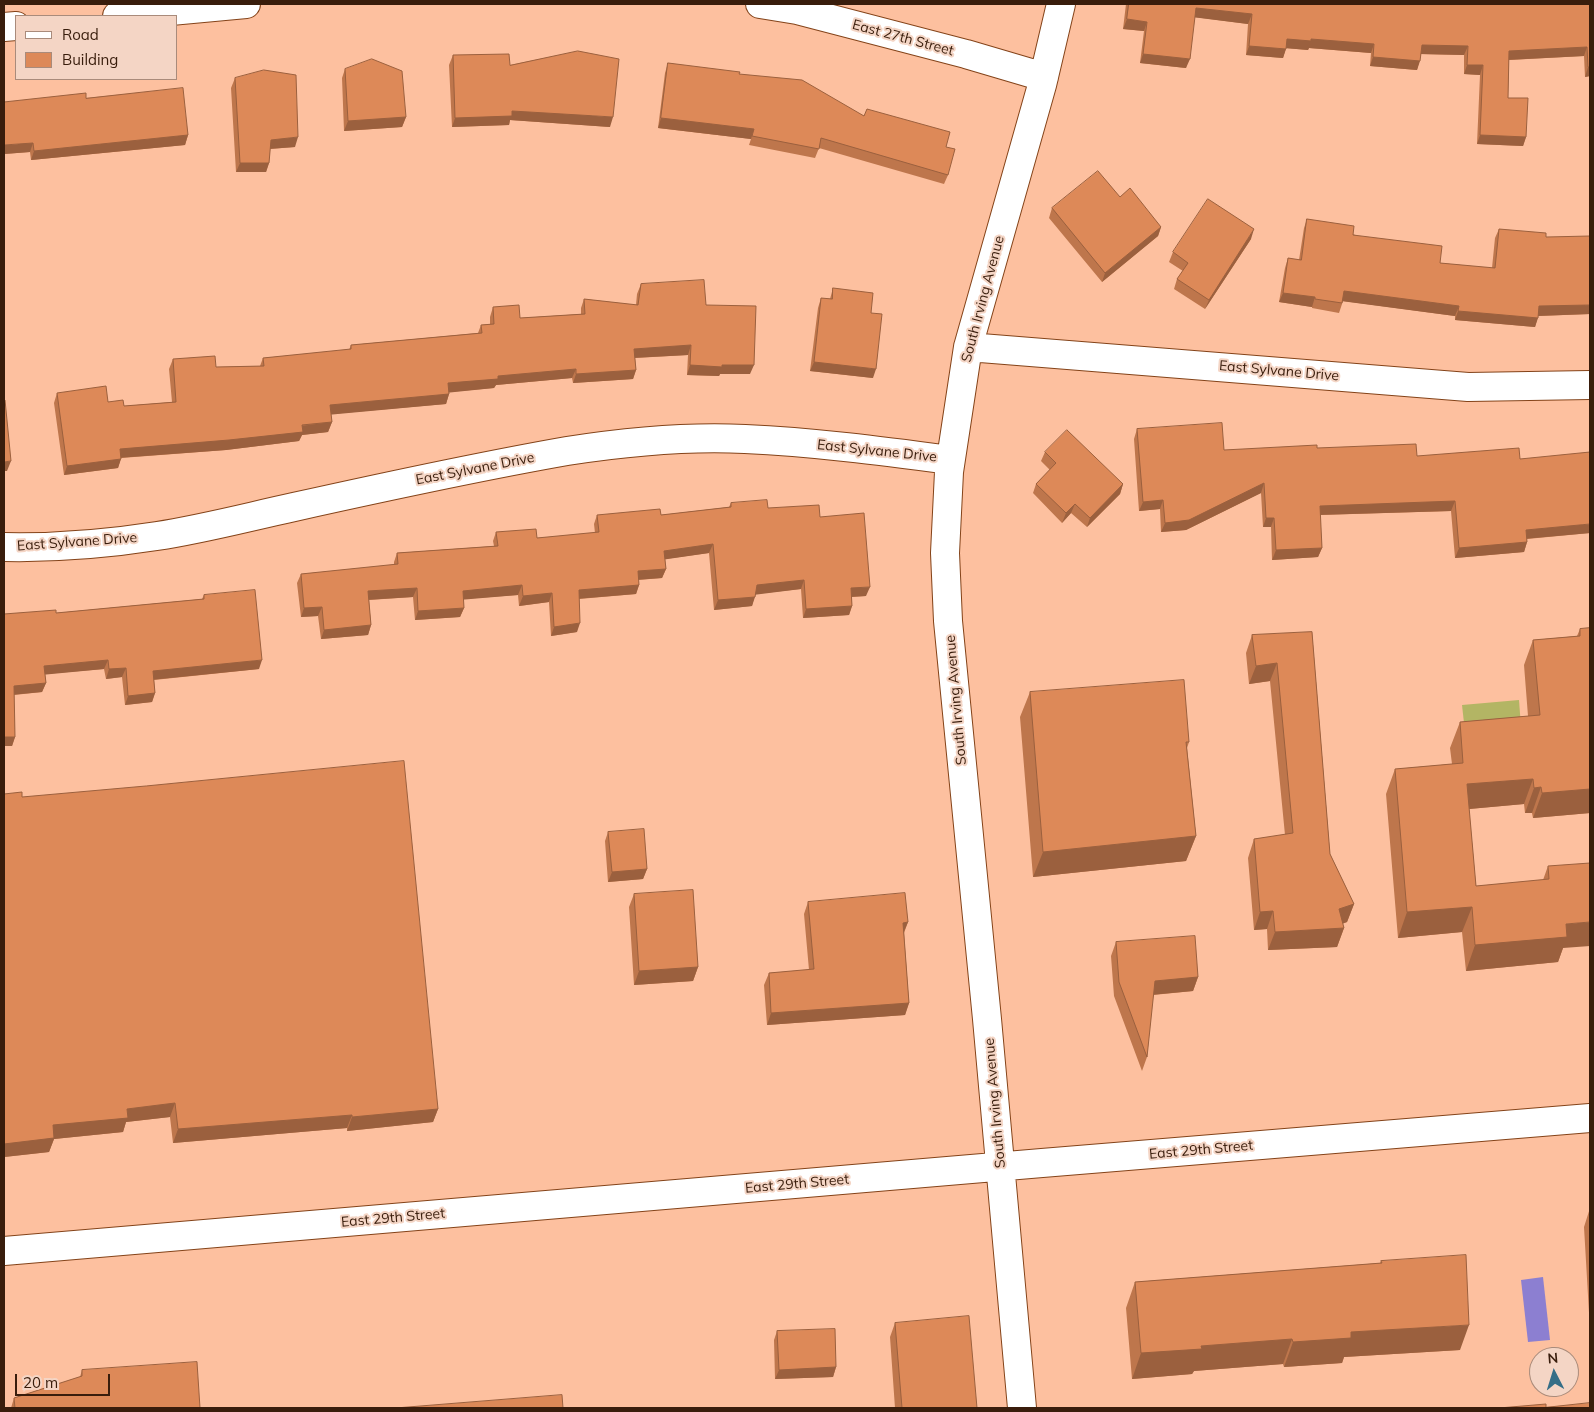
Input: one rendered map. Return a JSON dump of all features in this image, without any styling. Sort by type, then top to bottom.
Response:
[{"type":"street","points":[[128,15],[246,4]]},
{"type":"street","name":"East 27th Street","points":[[760,4],[797,10],[966,54],[1044,77]]},
{"type":"street","name":"South Irving Avenue","points":[[1022,1408],[1001,1166],[948,621],[945,553],[950,460],[968,347],[1044,77],[1061,4]]},
{"type":"street","name":"East Sylvane Drive","points":[[968,347],[1468,387],[1590,385]]},
{"type":"street","name":"East Sylvane Drive","points":[[4,547],[101,544],[158,536],[508,462],[569,451],[649,441],[744,438],[838,446],[950,460]]},
{"type":"street","name":"East 29th Street","points":[[4,1251],[1590,1118]]},
{"type":"green space","points":[[1519,700],[1521,727],[1465,732],[1462,705]]},
{"type":"shaded area","points":[[1543,1277],[1550,1340],[1528,1342],[1521,1280]]},
{"type":"building","points":[[1129,4],[1590,4],[1590,67],[1588,67],[1587,47],[1509,51],[1508,98],[1528,98],[1526,137],[1480,135],[1483,65],[1467,65],[1468,46],[1422,45],[1420,61],[1373,57],[1374,44],[1287,39],[1286,49],[1249,46],[1252,14],[1196,8],[1190,59],[1143,54],[1147,22],[1127,19]]},
{"type":"building","points":[[578,51],[619,59],[613,117],[512,111],[512,116],[455,118],[453,55],[509,54],[510,65]]},
{"type":"building","points":[[372,59],[402,71],[406,117],[348,121],[345,69]]},
{"type":"building","points":[[668,63],[740,72],[739,74],[802,80],[864,116],[867,109],[950,132],[946,147],[955,149],[948,175],[821,138],[819,149],[752,136],[754,129],[661,118]]},
{"type":"building","points":[[264,70],[296,75],[298,137],[271,140],[269,163],[240,163],[235,78]]},
{"type":"building","points":[[183,88],[188,135],[34,151],[33,143],[4,145],[4,102],[86,93],[86,98]]},
{"type":"building","points":[[1098,171],[1120,197],[1130,188],[1161,227],[1105,273],[1052,208]]},
{"type":"building","points":[[1208,199],[1254,229],[1209,300],[1177,279],[1188,263],[1173,252]]},
{"type":"building","points":[[1307,219],[1354,226],[1353,235],[1442,246],[1440,263],[1495,268],[1499,229],[1546,233],[1546,237],[1590,236],[1590,305],[1539,306],[1538,318],[1458,311],[1459,306],[1344,291],[1342,303],[1283,293],[1288,258],[1301,260]]},
{"type":"building","points":[[704,280],[706,305],[756,306],[754,365],[722,365],[722,367],[690,365],[691,345],[634,349],[636,370],[576,374],[576,369],[498,376],[498,379],[448,383],[449,394],[330,405],[332,422],[302,425],[303,432],[120,449],[121,459],[67,466],[57,393],[106,386],[108,402],[123,400],[124,406],[176,402],[173,359],[215,356],[216,367],[264,366],[263,358],[351,349],[351,345],[482,333],[481,325],[494,324],[493,307],[519,305],[520,318],[585,314],[584,299],[638,305],[641,284]]},
{"type":"building","points":[[833,288],[873,293],[871,313],[882,314],[876,369],[814,362],[821,298],[832,299]]},
{"type":"building","points":[[4,400],[11,461],[4,462]]},
{"type":"building","points":[[1222,423],[1224,450],[1317,445],[1317,448],[1416,444],[1417,456],[1519,448],[1520,459],[1590,452],[1590,524],[1526,530],[1527,542],[1459,548],[1455,501],[1320,506],[1322,548],[1276,550],[1274,518],[1266,518],[1264,483],[1189,520],[1165,523],[1163,500],[1143,502],[1137,429]]},
{"type":"building","points":[[1067,430],[1123,484],[1090,518],[1075,504],[1066,513],[1036,484],[1056,463],[1045,452]]},
{"type":"building","points":[[767,500],[768,508],[819,505],[820,517],[864,513],[870,587],[851,588],[852,606],[806,609],[804,580],[757,585],[755,597],[718,600],[713,544],[664,551],[666,569],[638,571],[639,585],[579,590],[580,623],[554,627],[552,593],[523,596],[522,585],[463,591],[464,608],[418,611],[417,588],[368,591],[371,625],[324,630],[322,607],[304,608],[301,574],[398,564],[397,553],[498,546],[496,532],[536,529],[537,538],[599,532],[597,515],[660,509],[661,515],[731,507],[731,503]]},
{"type":"building","points":[[255,590],[262,660],[153,671],[155,693],[128,696],[126,668],[109,669],[108,660],[44,666],[46,683],[14,686],[15,737],[4,737],[4,614],[56,610],[56,613],[204,599],[204,595]]},
{"type":"building","points":[[1590,628],[1590,789],[1542,793],[1541,787],[1534,788],[1533,779],[1467,784],[1476,886],[1549,879],[1548,866],[1590,863],[1590,922],[1566,924],[1567,937],[1475,945],[1472,907],[1407,912],[1395,769],[1463,763],[1460,722],[1540,715],[1533,640],[1580,636],[1580,629]]},
{"type":"building","points":[[1312,632],[1330,854],[1354,904],[1339,909],[1344,928],[1275,932],[1273,911],[1260,912],[1254,839],[1293,833],[1277,663],[1256,666],[1252,635]]},
{"type":"building","points":[[1184,680],[1189,742],[1186,742],[1196,836],[1043,852],[1030,692]]},
{"type":"building","points":[[404,761],[438,1109],[178,1129],[175,1103],[127,1109],[128,1118],[53,1125],[54,1138],[4,1144],[4,794],[22,792],[22,797]]},
{"type":"building","points":[[644,829],[647,869],[612,872],[608,832]]},
{"type":"building","points":[[693,890],[698,967],[639,971],[634,894]]},
{"type":"building","points":[[905,893],[908,922],[903,923],[909,1003],[771,1013],[769,973],[814,969],[808,902]]},
{"type":"building","points":[[1195,936],[1198,977],[1155,981],[1147,1057],[1119,982],[1116,942]]},
{"type":"building","points":[[1466,1255],[1469,1325],[1351,1332],[1351,1338],[1293,1342],[1292,1339],[1201,1346],[1202,1349],[1141,1353],[1135,1282]]},
{"type":"building","points":[[969,1316],[977,1408],[902,1408],[895,1323]]},
{"type":"building","points":[[835,1329],[836,1367],[779,1370],[777,1331]]},
{"type":"building","points":[[197,1362],[200,1408],[15,1408],[14,1398],[82,1376],[82,1370]]},
{"type":"building","points":[[562,1395],[563,1408],[396,1408]]},
{"type":"building","points":[[1590,1403],[1590,1408],[1499,1408],[1546,1404],[1546,1407]]}]
